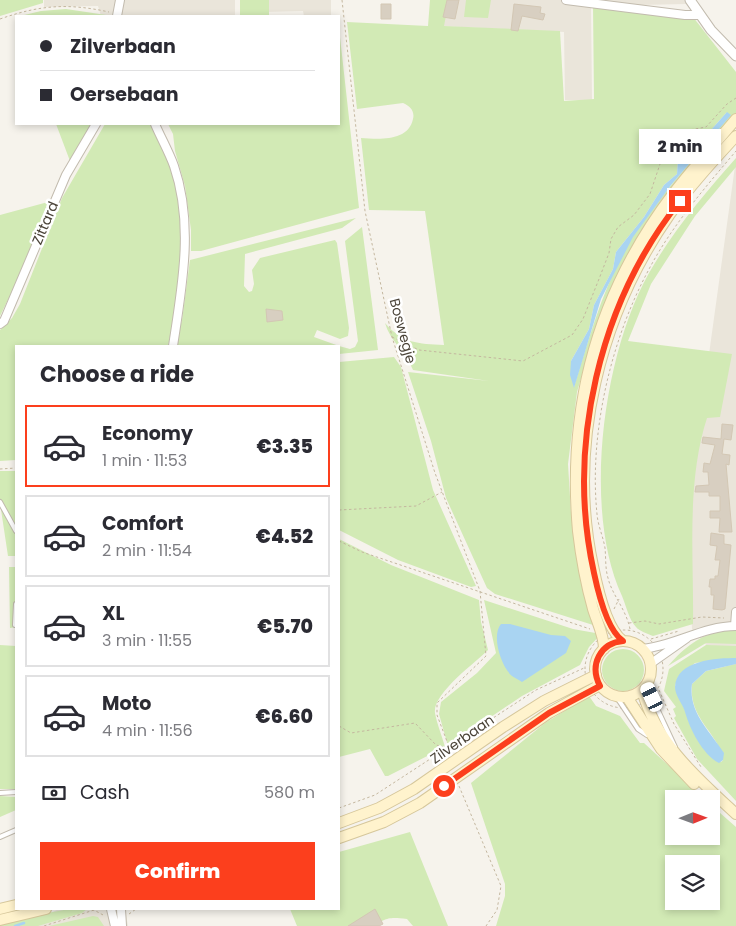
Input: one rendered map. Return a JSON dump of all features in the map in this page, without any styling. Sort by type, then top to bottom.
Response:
[{"type":"main road","points":[[604,649],[582,559],[575,488],[576,437],[589,364],[607,309],[640,243],[674,194],[736,118]]},
{"type":"main road","points":[[623,641],[613,631],[599,591],[590,554],[586,518],[586,447],[596,382],[616,315],[648,249],[670,213],[736,136]]},
{"type":"main road","points":[[623,641],[632,643],[642,649],[650,664],[650,673],[644,687],[627,697],[616,696],[600,686],[596,675],[597,660],[604,649],[612,644],[623,641]]},
{"type":"main road","name":"Zilverbaan","points":[[340,823],[380,808],[414,789],[536,706],[596,675]]},
{"type":"main road","name":"Zilverbaan","points":[[340,838],[384,822],[420,803],[549,713],[600,686]]},
{"type":"main road","points":[[644,687],[652,717],[679,759],[736,814]]},
{"type":"main road","points":[[627,697],[652,738],[674,765],[700,790]]},
{"type":"main road","points":[[720,809],[736,823]]},
{"type":"main road","points":[[0,909],[15,905]]},
{"type":"main road","points":[[0,920],[42,910]]},
{"type":"street","points":[[118,15],[120,0]]},
{"type":"street","points":[[566,0],[685,15],[700,15]]},
{"type":"street","points":[[690,0],[700,15],[735,53]]},
{"type":"street","name":"Zittard","points":[[0,324],[4,321],[66,175],[95,125]]},
{"type":"street","points":[[155,125],[174,165],[180,187],[186,247],[173,345]]},
{"type":"street","points":[[642,649],[658,648],[708,630],[735,626],[736,612]]},
{"type":"street","points":[[650,664],[687,638]]},
{"type":"street","points":[[111,910],[115,926]]},
{"type":"street","points":[[121,910],[122,926]]},
{"type":"lane","points":[[0,502],[15,529]]},
{"type":"lane","points":[[616,696],[638,729],[652,738]]},
{"type":"lane","points":[[0,793],[15,792]]},
{"type":"lane","points":[[0,837],[15,830]]},
{"type":"path","name":"Boswegje","points":[[342,0],[365,212],[392,337],[442,492],[480,591],[486,656],[438,703],[437,715],[449,748]]},
{"type":"path","points":[[0,19],[48,6],[81,6],[118,15]]},
{"type":"path","points":[[392,337],[419,350],[523,361],[572,335],[583,319],[609,253],[611,239],[618,227],[634,215],[650,194],[664,152],[684,131],[706,128],[727,104],[736,98]]},
{"type":"path","points":[[650,639],[630,629],[624,608],[608,579],[605,548],[597,514],[596,469],[606,386],[620,335],[647,272],[694,201],[736,151]]},
{"type":"path","points":[[0,469],[15,468]]},
{"type":"path","points":[[340,510],[416,506],[442,492]]},
{"type":"path","points":[[340,541],[362,552],[590,629],[602,637]]},
{"type":"path","points":[[629,623],[645,621],[659,624],[702,617],[725,619]]},
{"type":"path","name":"Zilverbaan","points":[[340,808],[375,795],[536,690],[584,668]]},
{"type":"path","points":[[658,689],[674,724],[702,768]]},
{"type":"path","points":[[340,727],[351,733],[416,723],[436,744],[449,748],[455,762]]},
{"type":"path","points":[[455,778],[501,886],[497,910],[486,926]]},
{"type":"path","points":[[44,926],[93,910]]},
{"type":"shaded area","points":[[44,0],[235,0],[235,15],[101,15],[98,6],[44,7]]},
{"type":"shaded area","points":[[262,0],[331,0],[331,15],[304,15],[303,11],[263,12]]},
{"type":"shaded area","points":[[440,0],[685,0],[686,4],[591,6],[592,100],[565,100],[564,32],[441,26]]},
{"type":"shaded area","points":[[736,159],[736,678],[692,629],[688,506]]},
{"type":"shaded area","points":[[57,910],[125,910],[128,926],[22,926]]},
{"type":"green space","points":[[0,0],[43,0],[43,3],[0,16]]},
{"type":"green space","points":[[240,0],[269,0],[269,15],[240,15]]},
{"type":"green space","points":[[430,0],[449,0],[444,26],[560,31],[564,101],[594,99],[593,5],[693,17],[736,72],[736,114],[666,199],[618,273],[596,326],[577,392],[568,464],[571,513],[593,625],[495,594],[487,588],[446,498],[431,441],[408,372],[489,381],[413,370],[390,335],[385,323],[398,335],[411,341],[444,345],[425,211],[369,210],[361,138],[392,138],[405,132],[413,119],[413,111],[403,103],[357,109],[347,22],[428,26]],"holes":[[[727,112],[643,221],[622,255],[598,310],[574,387],[571,361],[589,329],[594,305],[613,269],[616,252],[644,217],[664,185],[677,174],[678,159],[691,142],[702,140]]]},
{"type":"green space","points":[[466,0],[491,0],[488,18],[464,17]]},
{"type":"green space","points":[[66,9],[106,15],[24,15],[41,11]]},
{"type":"green space","points":[[340,37],[359,208],[201,251],[191,251],[191,230],[185,186],[175,151],[173,134],[168,125],[340,125]]},
{"type":"green space","points":[[56,125],[91,125],[70,161]]},
{"type":"green space","points":[[104,125],[153,125],[174,181],[180,208],[182,233],[179,287],[168,345],[15,345],[15,460],[0,461],[0,330],[12,318],[20,304],[62,198]]},
{"type":"green space","points":[[736,158],[736,167],[695,216],[651,284],[628,341],[732,354],[720,417],[707,418],[696,468],[692,520],[693,624],[653,636],[639,630],[631,620],[610,561],[603,521],[601,477],[603,433],[610,388],[620,346],[633,307],[649,273],[668,242],[712,185]]},
{"type":"green space","points":[[48,202],[22,271],[0,316],[0,215]]},
{"type":"green space","points":[[356,218],[342,228],[245,254],[244,286],[249,292],[252,291],[254,284],[252,270],[260,258],[335,240],[337,243],[349,328],[348,336],[340,339],[317,330],[314,337],[336,345],[175,345],[182,320],[190,260]]},
{"type":"green space","points":[[362,227],[378,350],[340,354],[340,346],[350,349],[355,347],[358,341],[345,241]]},
{"type":"green space","points":[[394,357],[401,367],[433,490],[476,586],[471,587],[398,560],[340,531],[340,362]]},
{"type":"green space","points":[[0,471],[15,471],[15,556],[8,556],[0,503]]},
{"type":"green space","points":[[340,540],[391,565],[479,600],[481,622],[488,650],[447,688],[436,705],[435,713],[445,747],[388,776],[385,776],[370,749],[340,757]]},
{"type":"green space","points":[[9,567],[15,567],[15,627],[10,628]]},
{"type":"green space","points":[[484,600],[573,629],[601,634],[589,647],[580,665],[522,696],[448,746],[439,714],[441,702],[477,673],[496,653]]},
{"type":"green space","points":[[724,631],[736,631],[736,644],[706,643],[668,666],[693,643],[707,635]]},
{"type":"green space","points":[[0,645],[15,646],[15,789],[0,789]]},
{"type":"green space","points":[[706,645],[736,646],[736,658],[695,663],[678,677],[675,686],[695,735],[721,762],[723,760],[721,751],[699,717],[695,707],[692,696],[692,684],[706,671],[736,664],[736,801],[697,759],[674,718],[676,716],[673,709],[676,707],[664,691],[669,669]]},
{"type":"green space","points":[[623,649],[638,655],[644,670],[638,685],[623,691],[608,685],[602,670],[608,655]]},
{"type":"green space","points":[[589,696],[596,706],[620,716],[640,743],[644,743],[695,790],[665,790],[665,845],[720,845],[720,813],[736,827],[736,926],[496,926],[505,896],[505,884],[471,783],[545,723]]},
{"type":"green space","points":[[0,796],[15,797],[15,810],[0,817]]},
{"type":"green space","points":[[410,832],[448,926],[413,926],[407,919],[394,918],[369,926],[297,926],[290,910],[340,910],[340,852]]},
{"type":"green space","points":[[64,910],[86,910],[82,913],[38,926],[0,926],[0,922]]},
{"type":"green space","points":[[93,916],[98,917],[104,926],[49,926]]},
{"type":"water","points":[[727,112],[731,115],[671,185],[633,237],[601,299],[574,388],[570,375],[571,361],[589,329],[594,305],[613,269],[616,252],[644,217],[664,185],[677,174],[678,159],[683,147],[691,142],[702,140]]},
{"type":"water","points":[[501,624],[510,624],[551,635],[565,636],[571,641],[566,653],[522,682],[508,672],[501,658],[497,636]]},
{"type":"water","points":[[736,658],[736,664],[706,671],[692,684],[693,704],[701,721],[724,753],[723,760],[719,763],[707,754],[698,741],[676,694],[675,687],[677,678],[682,671],[690,666],[709,660]]},
{"type":"building","points":[[447,0],[459,0],[455,19],[443,17]]},
{"type":"building","points":[[381,4],[391,4],[391,19],[381,19]]},
{"type":"building","points":[[514,4],[541,7],[540,13],[545,14],[543,20],[522,16],[518,31],[511,30]]},
{"type":"building","points":[[266,309],[282,311],[283,320],[267,322]]},
{"type":"building","points":[[722,424],[733,425],[731,440],[724,439],[722,454],[730,455],[729,465],[726,464],[732,532],[719,532],[720,518],[710,518],[710,511],[720,511],[720,496],[709,496],[709,492],[695,492],[696,486],[709,485],[708,472],[703,472],[704,463],[710,464],[715,445],[702,443],[703,437],[721,439]]},
{"type":"building","points":[[711,533],[724,535],[724,544],[731,545],[725,609],[722,610],[713,609],[714,595],[711,595],[711,587],[709,587],[710,579],[715,579],[715,576],[718,576],[720,560],[715,560],[717,546],[710,545]]},
{"type":"building","points":[[375,909],[383,924],[379,926],[348,926]]},
{"type":"waterway","points":[[15,926],[24,923]]},
{"type":"route","points":[[444,786],[549,713],[600,686],[595,671],[600,654],[609,645],[623,641],[613,631],[608,618],[590,554],[584,498],[588,429],[597,375],[616,315],[648,249],[670,213],[680,201]]}]
